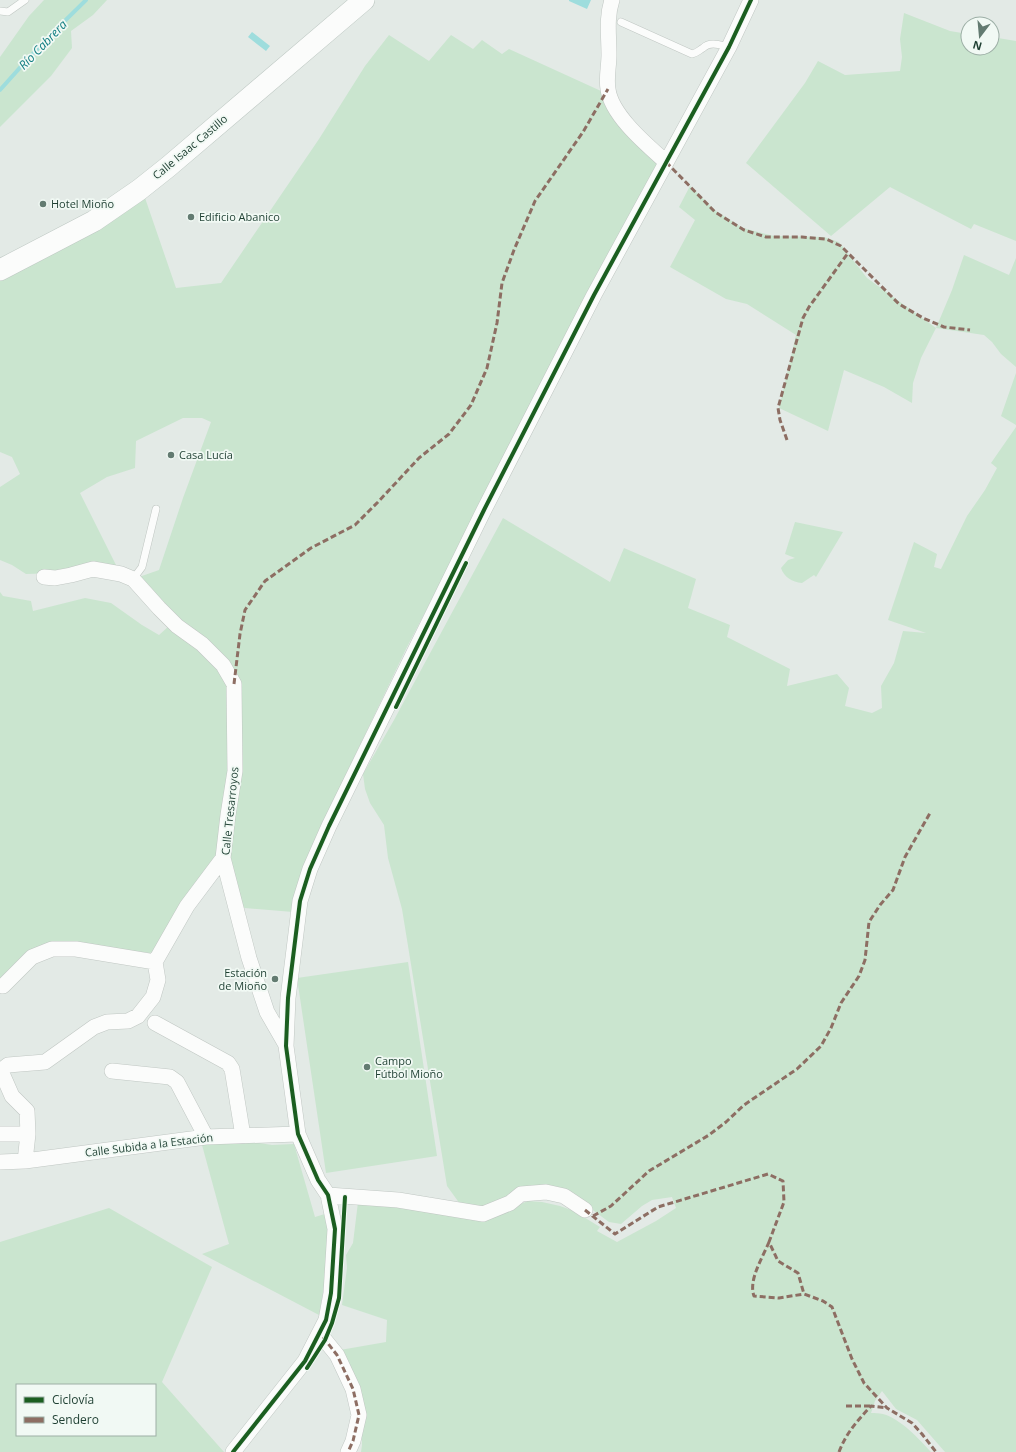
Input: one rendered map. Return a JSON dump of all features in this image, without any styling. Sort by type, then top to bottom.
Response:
[{"type":"street","name":"Calle Isaac Castillo","points":[[0,270],[94,221],[139,190],[364,0]]},
{"type":"street","points":[[612,0],[607,28],[609,54],[608,88],[612,102],[631,130],[666,162]]},
{"type":"street","points":[[233,1452],[305,1361],[326,1320],[331,1293],[335,1229],[328,1195],[318,1180],[298,1134],[286,1046],[288,998],[300,901],[310,870],[329,826],[484,510],[594,295],[728,47],[751,0]]},
{"type":"street","name":"Calle Tresarroyos","points":[[44,576],[55,578],[93,569],[121,574],[133,579],[177,626],[202,644],[223,665],[234,684],[235,771],[223,858],[251,965],[267,1012],[286,1046]]},
{"type":"street","points":[[25,1161],[28,1134],[27,1111],[12,1096],[1,1071],[8,1065],[45,1062],[94,1027],[106,1022],[128,1021],[138,1016],[153,997],[158,980],[155,962],[187,906],[223,858]]},
{"type":"street","points":[[3,986],[32,957],[52,949],[76,950],[155,962]]},
{"type":"street","points":[[155,1023],[228,1063],[232,1069],[243,1136]]},
{"type":"street","points":[[112,1071],[170,1077],[177,1082],[206,1137]]},
{"type":"street","points":[[0,1134],[28,1134]]},
{"type":"street","name":"Calle Subida a la Estación","points":[[0,1162],[25,1161],[206,1137],[298,1134]]},
{"type":"street","points":[[328,1195],[398,1200],[483,1214],[510,1203],[521,1194],[546,1192],[564,1196],[585,1210]]},
{"type":"street","points":[[320,1334],[337,1355],[353,1388],[359,1415],[353,1441],[348,1452]]},
{"type":"lane","points":[[0,11],[8,12],[25,0]]},
{"type":"lane","points":[[621,22],[692,54],[698,53],[704,46],[713,44],[728,47]]},
{"type":"lane","points":[[133,579],[142,568],[156,509]]},
{"type":"green space","points":[[44,0],[107,0],[93,15],[71,31],[72,48],[51,76],[0,127],[0,57],[29,16]]},
{"type":"green space","points":[[904,13],[950,31],[960,33],[960,56],[1000,56],[1000,38],[1016,41],[1016,241],[974,224],[971,229],[890,187],[831,236],[746,163],[805,83],[818,61],[845,75],[900,71],[902,57],[900,39]]},
{"type":"green space","points":[[389,35],[429,61],[451,35],[473,49],[482,40],[502,54],[509,49],[601,91],[609,105],[659,161],[406,649],[338,791],[293,912],[245,908],[241,907],[230,854],[239,689],[139,577],[159,570],[183,498],[211,422],[202,418],[183,418],[136,441],[135,468],[107,477],[80,493],[119,571],[26,574],[12,565],[0,560],[0,487],[20,474],[12,457],[0,452],[0,278],[144,195],[176,288],[221,283],[319,139],[365,66]]},
{"type":"green space","points":[[690,186],[716,211],[743,228],[774,236],[824,237],[839,242],[867,278],[936,328],[921,358],[913,383],[912,403],[884,387],[844,370],[828,431],[779,408],[796,335],[747,304],[726,299],[670,267],[695,220],[679,207]]},
{"type":"green space","points":[[964,255],[1009,275],[1016,258],[1016,367],[1001,354],[992,342],[984,335],[936,328],[952,290]]},
{"type":"green space","points":[[1016,373],[1016,425],[1001,416]]},
{"type":"green space","points":[[1016,427],[1016,1452],[945,1452],[917,1420],[896,1409],[882,1391],[875,1401],[871,1413],[883,1414],[896,1420],[909,1430],[931,1452],[361,1452],[361,1400],[340,1350],[386,1342],[387,1320],[342,1305],[347,1268],[346,1255],[353,1243],[358,1202],[442,1214],[513,1207],[528,1201],[542,1202],[574,1211],[600,1227],[597,1231],[617,1242],[656,1221],[676,1208],[672,1197],[652,1200],[642,1206],[621,1224],[609,1222],[575,1197],[528,1188],[477,1209],[460,1204],[447,1186],[402,909],[388,858],[384,825],[370,803],[365,789],[363,774],[394,720],[503,518],[610,582],[624,548],[696,579],[688,608],[730,625],[727,637],[790,669],[787,686],[837,674],[849,688],[845,706],[872,713],[882,708],[881,686],[894,663],[903,631],[926,633],[888,620],[914,542],[937,554],[934,567],[941,569],[967,516],[985,490],[997,468],[991,463]]},
{"type":"green space","points":[[795,522],[843,532],[816,577],[814,575],[802,583],[795,582],[789,578],[784,574],[781,568],[788,560],[795,558],[785,554]]},
{"type":"green space","points":[[0,592],[3,596],[31,601],[33,611],[85,598],[111,603],[159,635],[169,626],[212,658],[229,683],[232,770],[218,851],[157,949],[150,953],[97,947],[48,945],[0,980]]},
{"type":"green space","name":"Campo Fútbol Mioño","points":[[408,962],[437,1156],[326,1173],[297,978]]},
{"type":"green space","points":[[252,1142],[272,1145],[294,1144],[315,1217],[328,1213],[326,1275],[319,1315],[202,1254],[229,1244],[202,1145]]},
{"type":"green space","points":[[109,1208],[212,1267],[162,1382],[224,1452],[0,1452],[0,1242]]},
{"type":"water","points":[[569,0],[591,0],[587,9]]},
{"type":"water","points":[[252,32],[270,46],[266,51],[248,37]]},
{"type":"waterway","name":"Río Cabrera","points":[[0,90],[42,44],[86,0]]},
{"type":"marked path","points":[[234,684],[240,634],[245,610],[265,581],[311,548],[355,525],[419,458],[449,434],[471,405],[487,368],[497,323],[502,283],[535,201],[583,132],[608,89]]},
{"type":"marked path","points":[[666,162],[715,212],[744,230],[766,237],[826,239],[841,246],[899,304],[923,318],[944,327],[970,330]]},
{"type":"marked path","points":[[787,440],[780,420],[778,408],[803,318],[809,307],[848,253]]},
{"type":"marked path","points":[[593,1216],[611,1206],[649,1171],[709,1135],[744,1105],[797,1069],[821,1046],[831,1028],[841,1003],[859,976],[865,960],[869,922],[880,905],[893,890],[905,857],[930,813]]},
{"type":"marked path","points":[[585,1210],[615,1234],[658,1207],[768,1174],[783,1181],[784,1202],[769,1242],[778,1261],[798,1273],[804,1294],[823,1301],[832,1307],[852,1359],[864,1383],[887,1408],[912,1423],[936,1452]]},
{"type":"marked path","points":[[769,1242],[760,1261],[753,1283],[754,1296],[779,1298],[804,1294]]},
{"type":"marked path","points":[[323,1337],[337,1355],[353,1389],[359,1415],[353,1441],[348,1452]]},
{"type":"marked path","points":[[846,1406],[871,1406]]},
{"type":"marked path","points":[[839,1452],[849,1433],[871,1406],[887,1408]]},
{"type":"cycle path","points":[[233,1452],[305,1361],[326,1320],[331,1293],[335,1229],[328,1195],[318,1180],[298,1134],[286,1046],[288,998],[300,901],[310,869],[329,826],[484,510],[594,295],[729,47],[751,0]]},
{"type":"cycle path","points":[[396,707],[466,563]]},
{"type":"cycle path","points":[[307,1368],[325,1340],[332,1323],[339,1298],[345,1197]]},
{"type":"place","name":"Hotel Mioño","points":[[43,204]]},
{"type":"place","name":"Edificio Abanico","points":[[191,217]]},
{"type":"place","name":"Casa Lucía","points":[[171,455]]},
{"type":"place","name":"Estación de Mioño","points":[[275,979]]},
{"type":"place","name":"Campo Fútbol Mioño","points":[[367,1067]]}]
